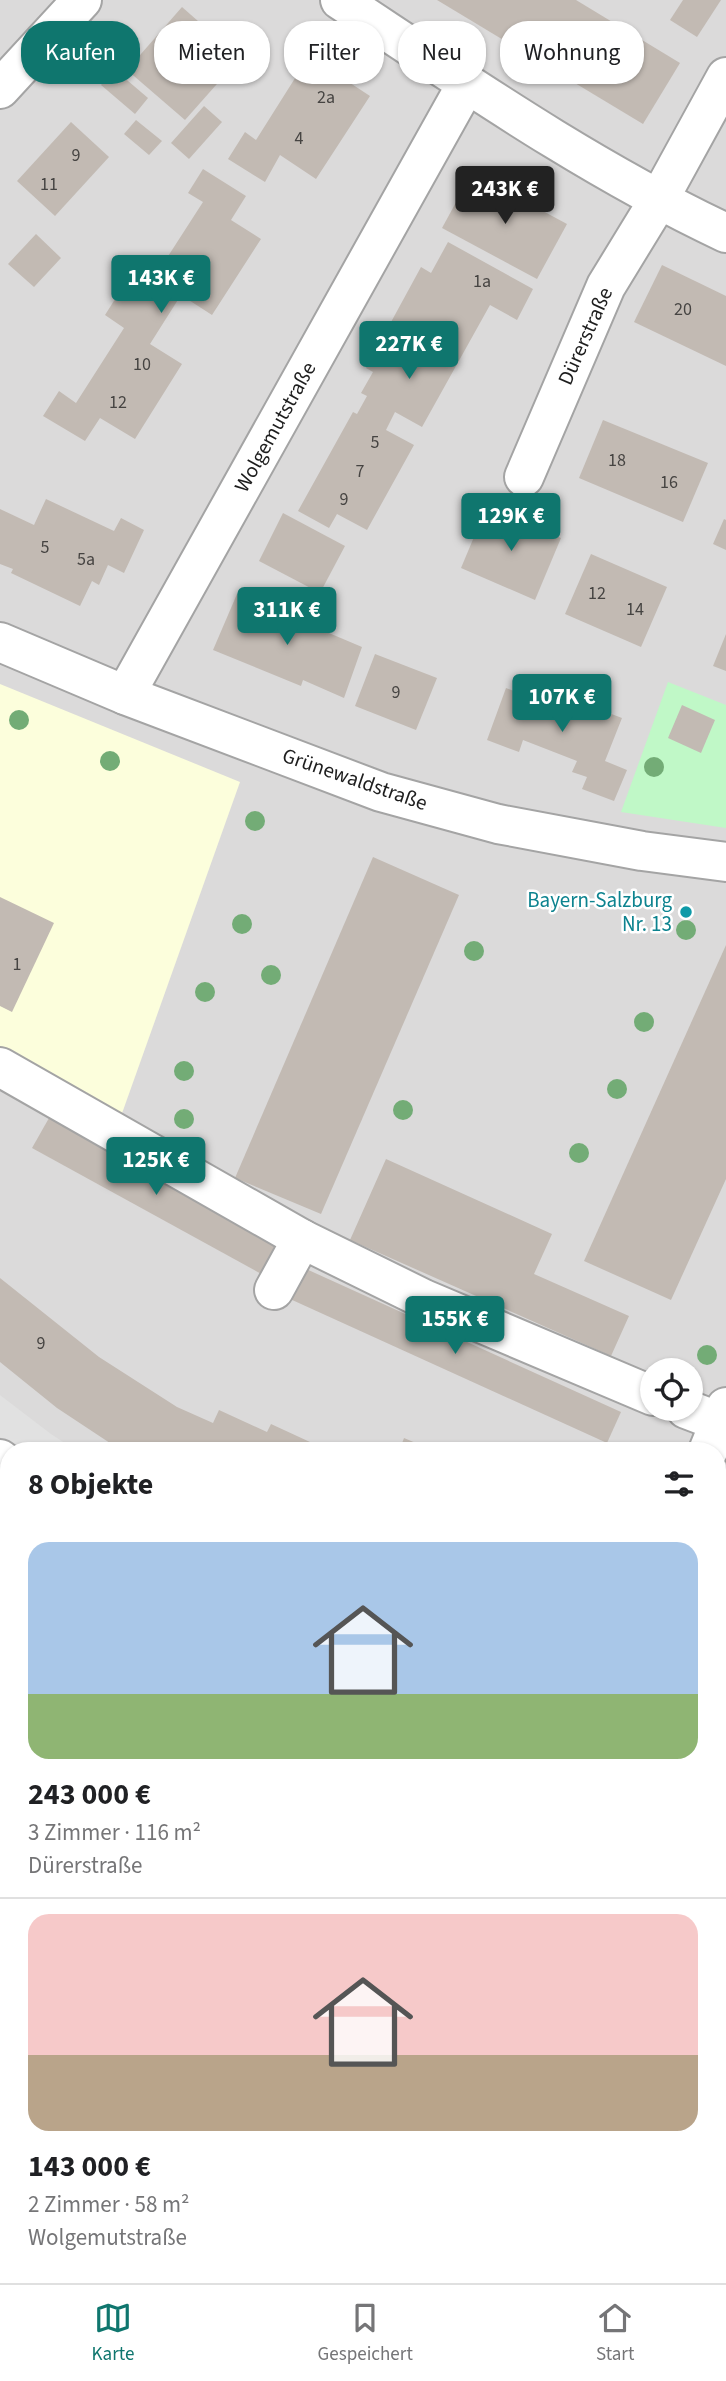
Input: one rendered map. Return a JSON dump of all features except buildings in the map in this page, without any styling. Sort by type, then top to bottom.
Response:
[{"type":"street","points":[[0,89],[82,0]]},
{"type":"street","points":[[340,0],[466,85],[658,201],[726,233]]},
{"type":"street","name":"Dürerstraße","points":[[524,477],[606,286],[658,201],[726,77]]},
{"type":"street","name":"Wolgemutstraße","points":[[125,695],[466,85]]},
{"type":"street","name":"Grünewaldstraße","points":[[0,642],[125,695],[382,792],[498,824],[642,851],[726,862]]},
{"type":"street","points":[[0,1067],[302,1239],[428,1290],[640,1390]]},
{"type":"street","points":[[274,1290],[302,1239]]},
{"type":"shaded area","points":[[0,0],[726,0],[726,1442],[0,1442]]},
{"type":"shaded area","points":[[0,684],[240,782],[120,1119],[0,1056]]},
{"type":"shaded area","points":[[0,1395],[63,1442],[6,1442],[0,1437]]},
{"type":"green space","points":[[668,682],[726,705],[726,828],[621,812]]},
{"type":"place","name":"Bayern-Salzburg Nr. 13","points":[[686,912]]}]
